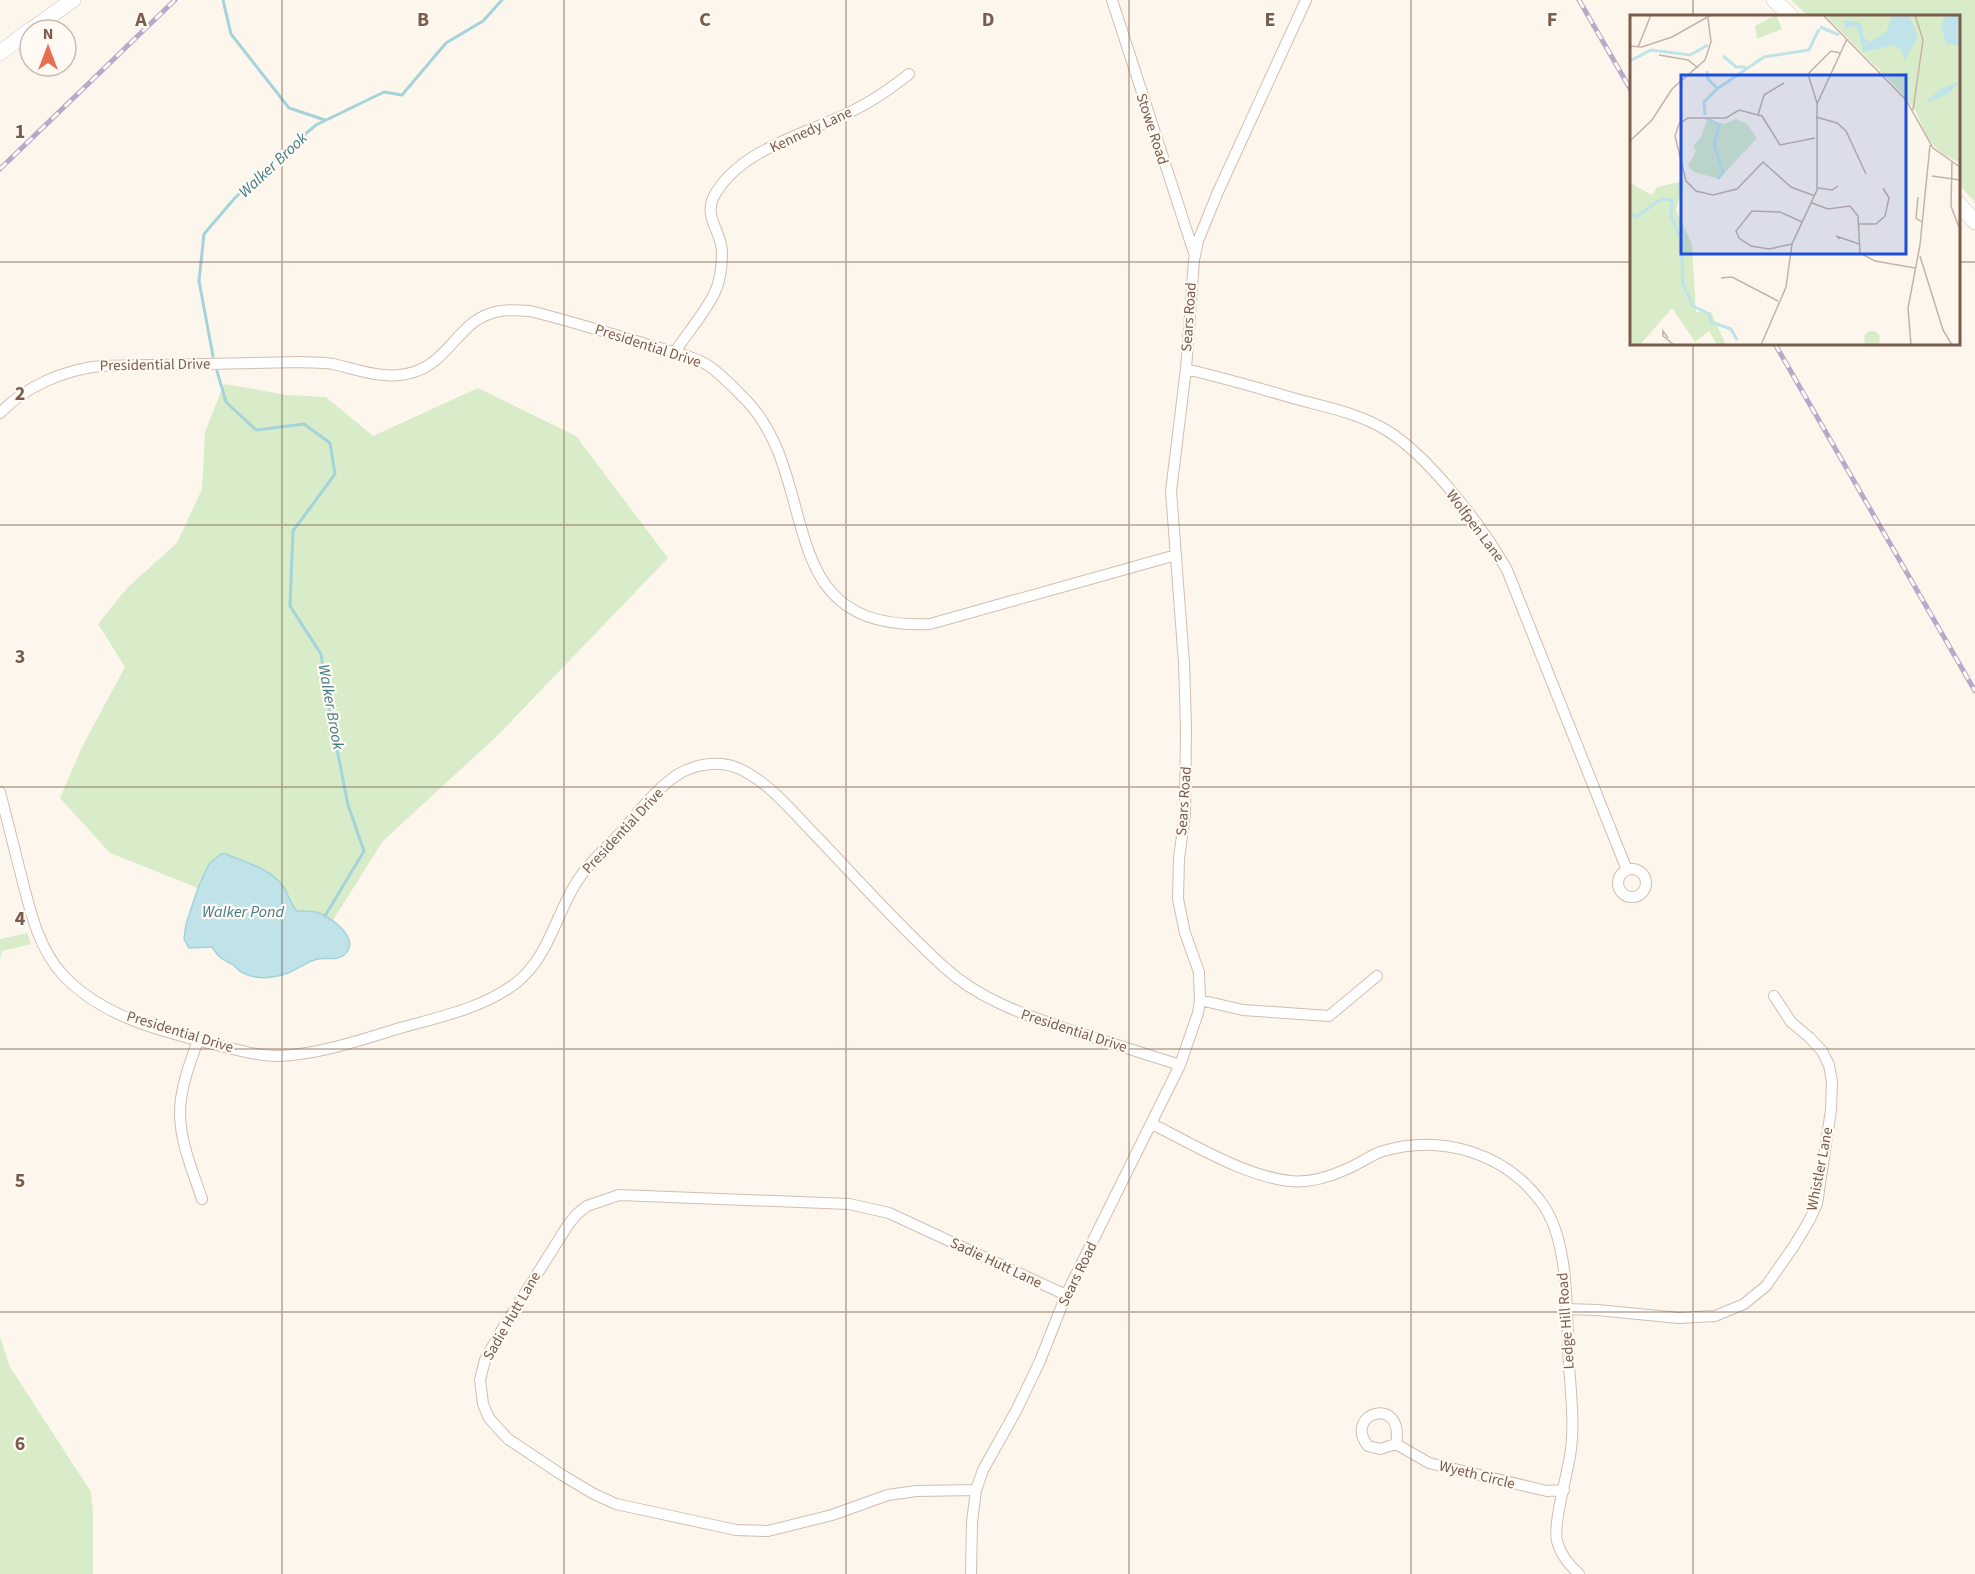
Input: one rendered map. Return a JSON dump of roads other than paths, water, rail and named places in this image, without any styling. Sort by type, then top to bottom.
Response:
[{"type":"street","points":[[47,18],[73,0]]},
{"type":"street","name":"Stowe Road","points":[[1112,0],[1195,257]]},
{"type":"street","name":"Sears Road","points":[[971,1574],[972,1522],[976,1490],[992,1452],[1016,1412],[1040,1361],[1066,1295],[1180,1065],[1200,1000],[1199,972],[1185,933],[1178,899],[1177,878],[1185,814],[1187,756],[1184,663],[1171,477],[1180,425],[1198,241],[1217,194],[1306,0]]},
{"type":"street","points":[[1774,0],[1790,15]]},
{"type":"street","points":[[0,53],[18,39]]},
{"type":"street","name":"Kennedy Lane","points":[[674,353],[716,292],[722,250],[720,239],[712,223],[710,208],[714,196],[727,179],[743,165],[795,134],[866,105],[909,74]]},
{"type":"street","points":[[1960,204],[1975,222]]},
{"type":"street","name":"Presidential Drive","points":[[0,413],[16,398],[60,375],[85,367],[301,362],[330,364],[383,376],[397,376],[429,366],[478,319],[506,310],[530,310],[708,365],[747,401],[775,443],[815,570],[838,598],[867,616],[894,623],[930,624],[1176,555]]},
{"type":"street","name":"Wolfpen Lane","points":[[1186,369],[1345,412],[1373,423],[1398,438],[1421,458],[1452,493],[1501,558],[1513,582],[1628,870]]},
{"type":"street","name":"Presidential Drive","points":[[0,792],[4,823],[31,913],[39,936],[62,974],[96,1003],[133,1020],[198,1040],[256,1054],[276,1056],[320,1051],[486,1001],[519,980],[536,962],[548,944],[569,895],[581,876],[663,787],[686,770],[716,764],[738,768],[764,784],[912,936],[967,987],[1012,1011],[1180,1065]]},
{"type":"street","points":[[1200,1000],[1243,1010],[1329,1016],[1377,976]]},
{"type":"street","name":"Whistler Lane","points":[[1567,1310],[1597,1310],[1679,1318],[1715,1316],[1744,1304],[1766,1286],[1794,1245],[1809,1221],[1816,1204],[1831,1110],[1832,1082],[1829,1065],[1822,1052],[1791,1022],[1773,996]]},
{"type":"street","points":[[198,1040],[182,1093],[180,1112],[181,1128],[202,1199]]},
{"type":"street","name":"Ledge Hill Road","points":[[1152,1124],[1228,1161],[1260,1174],[1289,1181],[1309,1181],[1344,1171],[1382,1151],[1415,1145],[1454,1147],[1489,1157],[1516,1177],[1541,1202],[1554,1224],[1566,1286],[1573,1418],[1557,1539],[1562,1554],[1579,1574]]},
{"type":"street","name":"Sadie Hutt Lane","points":[[976,1490],[916,1491],[888,1495],[832,1515],[768,1531],[736,1530],[616,1504],[562,1475],[508,1439],[487,1414],[481,1395],[480,1375],[485,1360],[500,1333],[568,1225],[587,1206],[619,1195],[786,1200],[869,1207],[919,1226],[1066,1295]]},
{"type":"street","name":"Wyeth Circle","points":[[1396,1444],[1429,1463],[1547,1491],[1564,1490]]},
{"type":"water","name":"Walker Pond","points":[[221,854],[265,870],[283,886],[297,911],[316,912],[336,923],[342,928],[349,941],[349,948],[345,954],[335,959],[314,960],[283,975],[260,977],[242,972],[220,958],[212,947],[189,948],[184,939],[186,924],[198,888],[209,864]]},
{"type":"waterway","points":[[223,0],[231,34],[289,108],[325,120]]},
{"type":"waterway","name":"Walker Brook","points":[[213,356],[199,281],[204,234],[234,199],[275,159],[316,125],[384,92],[402,95],[446,43],[483,21],[502,0]]},
{"type":"waterway","name":"Walker Brook","points":[[217,371],[226,402],[256,430],[304,424],[330,443],[335,474],[293,531],[290,606],[321,654],[348,805],[364,851],[325,916]]},
{"type":"railway","points":[[0,169],[175,0]]},
{"type":"railway","points":[[1579,0],[1630,89]]},
{"type":"railway","points":[[1776,345],[1975,691]]}]
